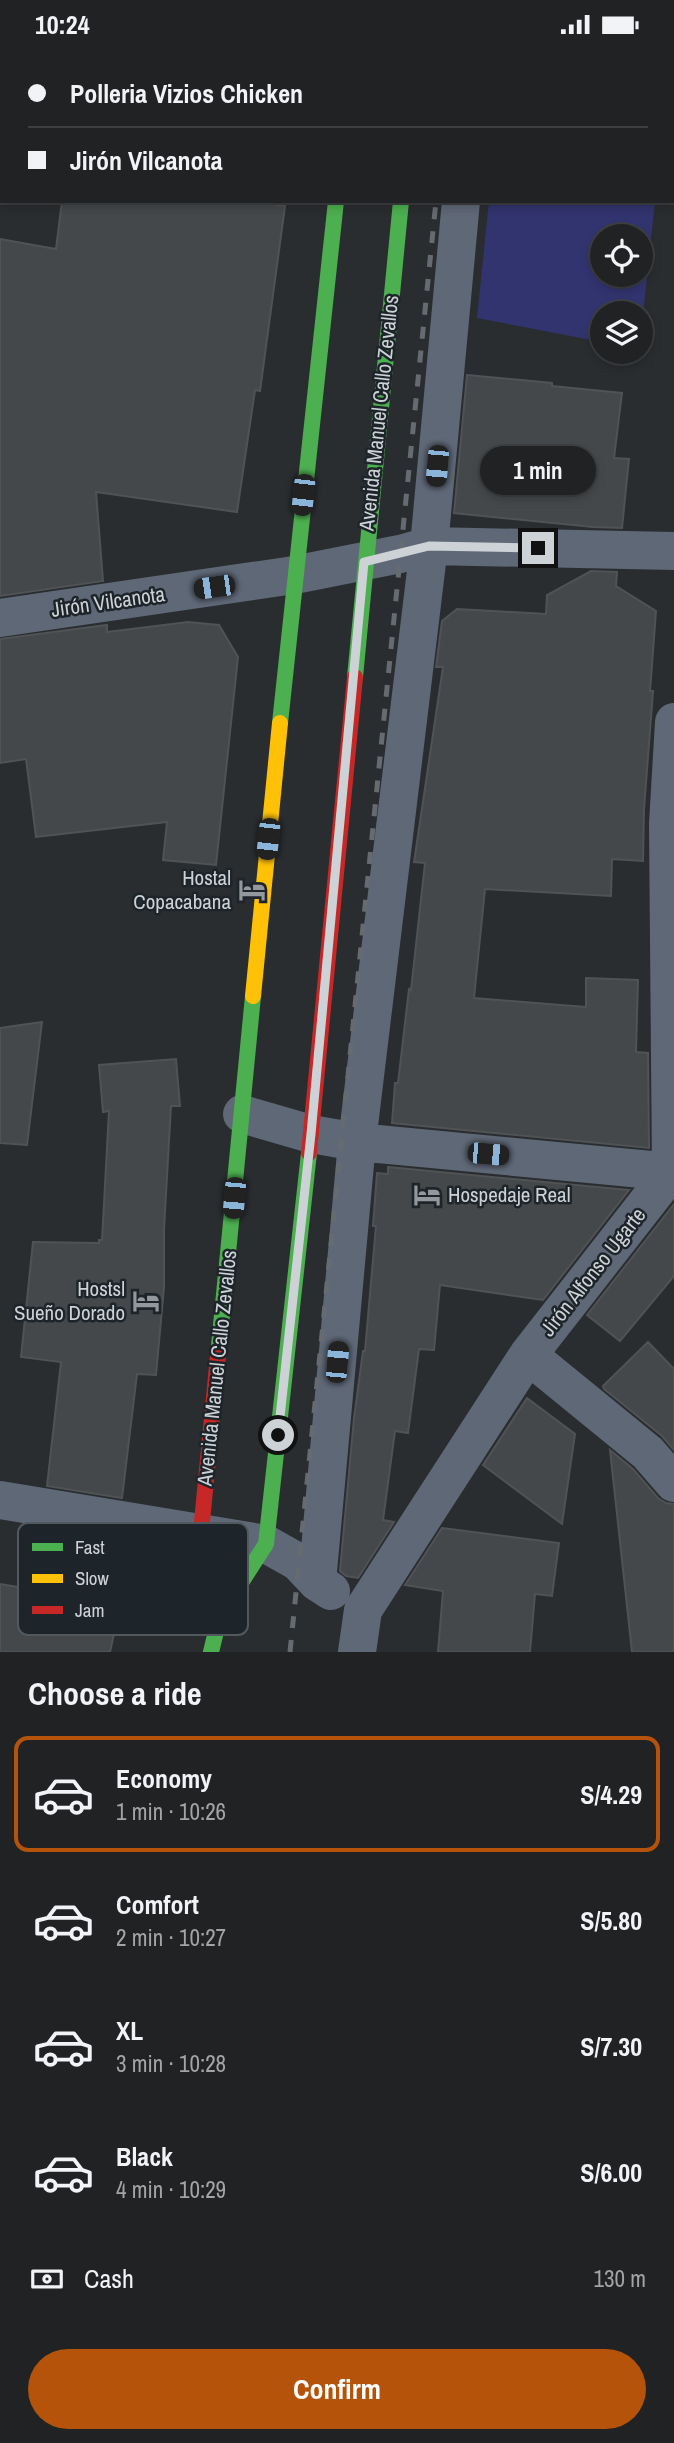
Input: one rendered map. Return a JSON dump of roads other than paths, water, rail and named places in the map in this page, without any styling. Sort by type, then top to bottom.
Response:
[{"type":"street","name":"Avenida Manuel Callo Zevallos","points":[[202,1523],[294,575],[336,203]]},
{"type":"street","name":"Avenida Manuel Callo Zevallos","points":[[248,1572],[266,1545],[311,1134],[364,562],[401,203]]},
{"type":"street","points":[[317,1582],[357,1142],[429,546],[461,203]]},
{"type":"street","name":"Jirón Vilcanota","points":[[0,618],[294,575],[429,546],[674,551]]},
{"type":"street","points":[[242,1114],[311,1134],[357,1142],[673,1172],[668,824],[674,722]]},
{"type":"street","name":"Jirón Alfonso Ugarte","points":[[363,1610],[528,1355],[673,1172]]},
{"type":"street","points":[[528,1355],[648,1453],[674,1483]]},
{"type":"street","points":[[0,1500],[144,1523]]},
{"type":"street","points":[[248,1541],[266,1545],[298,1562],[317,1582],[363,1610],[357,1652]]},
{"type":"railway","points":[[290,1652],[436,203]]},
{"type":"place","name":"Hostal Copacabana","points":[[252,890]]},
{"type":"place","name":"Hospedaje Real","points":[[427,1195]]},
{"type":"place","name":"Hostsl Sueño Dorado","points":[[146,1301]]}]
